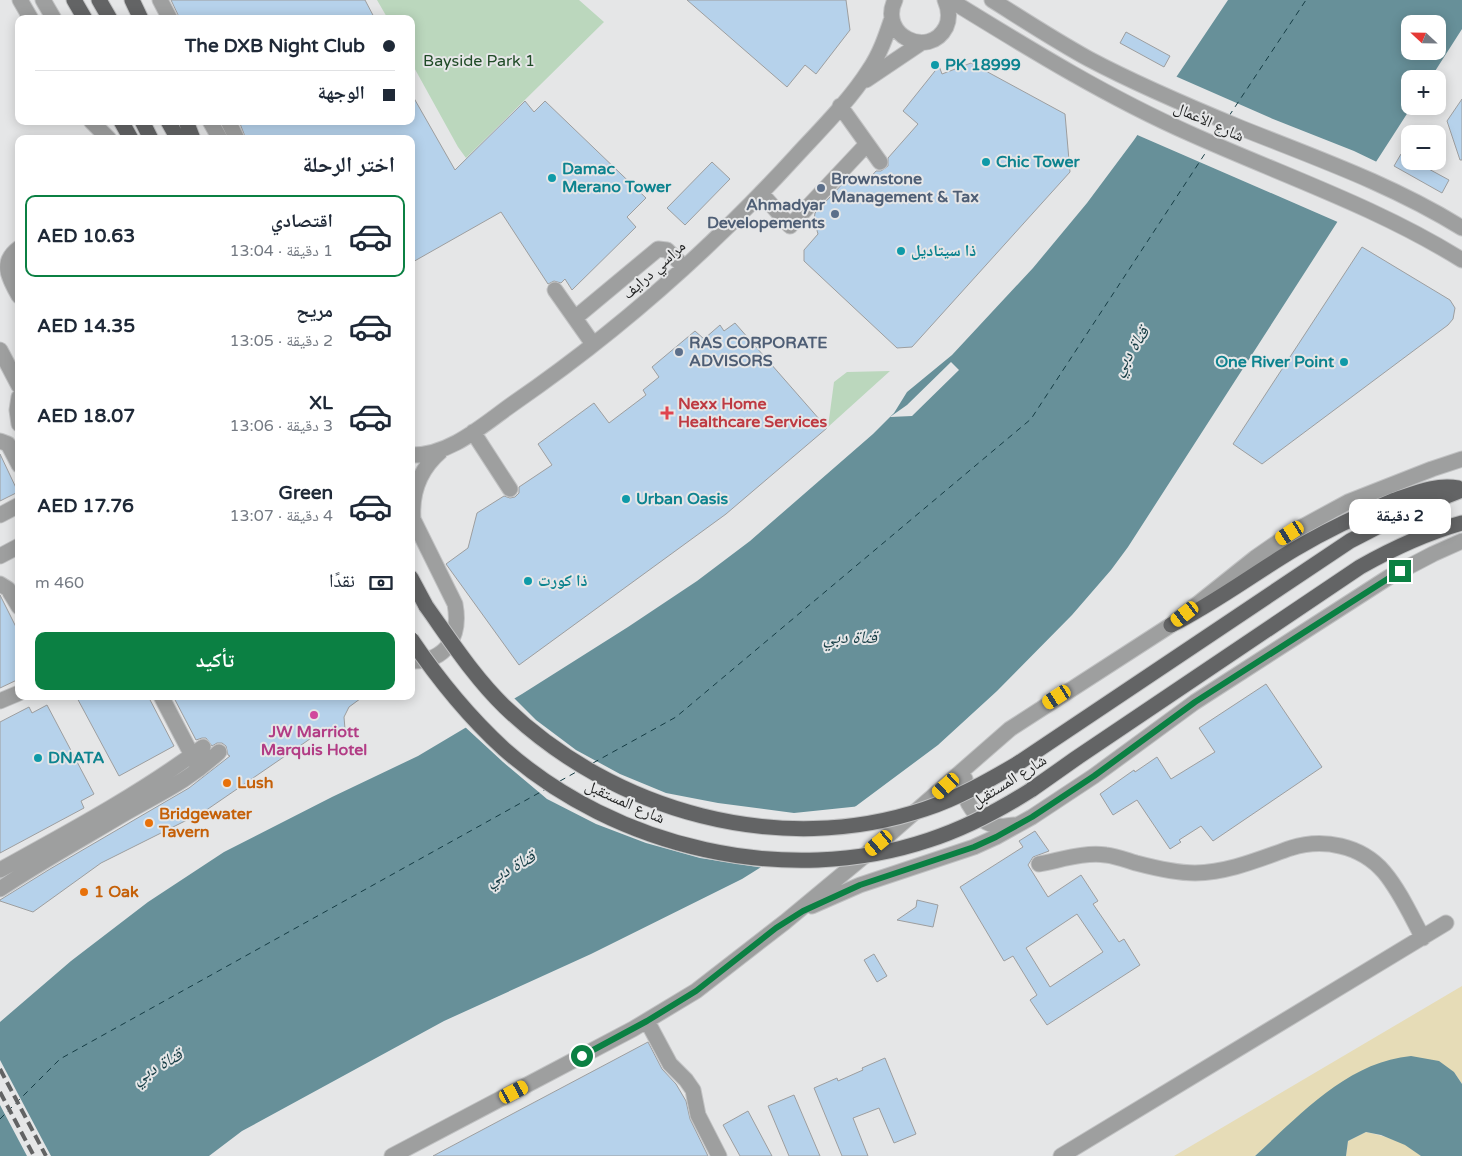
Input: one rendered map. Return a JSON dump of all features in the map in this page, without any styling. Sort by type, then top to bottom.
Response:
[{"type":"main road","points":[[74,0],[83,15]]},
{"type":"main road","points":[[99,0],[108,15]]},
{"type":"main road","points":[[132,0],[139,15]]},
{"type":"main road","points":[[1171,624],[1208,604],[1301,545],[1357,516],[1422,490],[1443,487],[1462,490]]},
{"type":"main road","name":"شارع المستقبل","points":[[415,585],[426,606],[463,659],[484,684],[521,722],[551,746],[602,778],[657,802],[686,812],[716,819],[776,827],[836,826],[866,822],[926,808],[965,792],[1017,764],[1350,540],[1406,512],[1462,490]]},
{"type":"main road","name":"شارع المستقبل","points":[[415,645],[459,703],[493,738],[530,770],[556,788],[613,819],[642,831],[705,850],[736,855],[793,859],[865,855],[928,841],[987,817],[1031,790],[1360,567],[1427,534],[1462,523]]},
{"type":"street","points":[[20,0],[29,15]]},
{"type":"street","points":[[43,0],[52,15]]},
{"type":"street","points":[[132,0],[143,15]]},
{"type":"street","points":[[160,0],[168,15]]},
{"type":"street","name":"مراسي درايف","points":[[415,455],[432,454],[444,449],[473,432],[529,393],[648,300],[684,267],[761,193],[859,85],[879,54],[892,18],[895,0]]},
{"type":"street","name":"شارع الأعمال","points":[[992,0],[1090,59],[1150,88],[1240,127],[1354,173],[1424,206],[1462,228]]},
{"type":"street","name":"مراسي درايف","points":[[859,85],[921,43],[938,37],[944,31],[949,14],[948,1]]},
{"type":"street","name":"شارع الأعمال","points":[[948,1],[1140,110],[1190,134],[1366,209],[1421,236],[1462,260]]},
{"type":"street","points":[[892,18],[895,28],[902,36],[911,41],[921,43]]},
{"type":"street","points":[[840,106],[880,162]]},
{"type":"street","points":[[95,125],[105,135]]},
{"type":"street","points":[[761,193],[790,226],[867,144]]},
{"type":"street","points":[[575,318],[658,249],[668,250],[684,267]]},
{"type":"street","points":[[11,292],[4,266],[8,255],[15,251]]},
{"type":"street","points":[[555,290],[593,344]]},
{"type":"street","points":[[2,359],[15,380]]},
{"type":"street","points":[[473,432],[510,489]]},
{"type":"street","points":[[0,440],[8,444],[15,457]]},
{"type":"street","name":"مراسي درايف","points":[[415,490],[427,464],[444,449]]},
{"type":"street","points":[[401,1154],[647,1021],[696,991],[785,922],[902,824],[995,740],[1025,718],[1171,624],[1260,554],[1309,522],[1361,496],[1462,459]]},
{"type":"street","points":[[0,515],[15,507]]},
{"type":"street","points":[[415,523],[455,604],[458,619],[455,633],[443,651],[429,660],[415,662]]},
{"type":"street","points":[[785,922],[841,893],[951,856],[996,837],[1046,808],[1094,776],[1195,702],[1389,577],[1433,554],[1462,542]]},
{"type":"street","points":[[0,556],[15,548]]},
{"type":"street","points":[[0,584],[8,589],[15,600]]},
{"type":"street","points":[[0,701],[15,695]]},
{"type":"street","points":[[163,700],[197,751],[201,770]]},
{"type":"street","points":[[0,889],[197,751]]},
{"type":"street","points":[[0,870],[172,788],[201,770],[219,752]]},
{"type":"street","points":[[968,766],[964,785],[968,803],[974,811],[980,818],[998,826],[1017,825]]},
{"type":"street","points":[[1039,864],[1076,857],[1105,855],[1154,868],[1196,872],[1237,867],[1308,844],[1324,843],[1341,846],[1364,856],[1383,872],[1393,885],[1423,938]]},
{"type":"street","points":[[1061,1156],[1446,923]]},
{"type":"street","points":[[647,1021],[670,1064],[693,1090],[698,1115],[720,1156]]},
{"type":"green space","name":"Bayside Park 1","points":[[377,0],[579,0],[604,22],[466,158],[415,69],[415,15],[386,15]]},
{"type":"green space","points":[[890,371],[828,427],[834,382],[847,372]]},
{"type":"sand","points":[[1462,986],[1462,1084],[1454,1072],[1302,1114],[1255,1156],[1174,1156]]},
{"type":"sand","points":[[1366,1132],[1403,1143],[1421,1156],[1346,1156],[1348,1141]]},
{"type":"water","name":"قناة دبي","points":[[1228,0],[1462,0],[1462,29],[1446,54],[1446,15],[1401,15],[1401,60],[1442,60],[1436,70],[1401,70],[1401,115],[1406,115],[1128,547],[1072,615],[997,691],[938,745],[844,815],[742,879],[591,954],[444,1021],[242,1131],[209,1156],[0,1156],[0,1022],[71,961],[148,902],[224,852],[418,756],[522,694],[697,581],[750,541],[873,434],[894,413],[907,392],[952,355],[1033,268],[1087,203],[1134,140]]},
{"type":"water","points":[[1411,1056],[1439,1061],[1454,1072],[1462,1084],[1462,1156],[1421,1156],[1405,1145],[1381,1135],[1366,1132],[1348,1141],[1346,1156],[1255,1156],[1307,1108],[1345,1079],[1366,1068],[1388,1060]]},
{"type":"pier","points":[[1175,76],[1379,163],[1340,223],[1135,134]]},
{"type":"pier","points":[[951,362],[959,370],[912,416],[890,417],[907,405]]},
{"type":"pier","points":[[513,697],[536,720],[576,750],[620,774],[666,793],[718,803],[794,813],[861,806],[846,818],[764,868],[700,858],[646,843],[596,824],[547,799],[464,726]]},
{"type":"pier","points":[[0,1060],[51,1156],[27,1156],[0,1105]]},
{"type":"building","points":[[171,0],[365,0],[373,15],[178,15]]},
{"type":"building","points":[[687,0],[846,0],[850,30],[816,74],[805,65],[787,87]]},
{"type":"building","points":[[1126,32],[1170,56],[1164,67],[1120,43]]},
{"type":"building","points":[[971,63],[1065,114],[1070,172],[912,347],[897,348],[804,261],[804,250],[818,234],[814,220],[815,213],[847,179],[868,180],[876,171],[881,171],[888,166],[888,158],[918,124],[903,111],[939,66],[942,74]]},
{"type":"building","points":[[1462,99],[1462,160],[1460,160],[1447,121]]},
{"type":"building","name":"Damac Merano Tower","points":[[415,100],[455,170],[525,101],[534,112],[545,101],[646,198],[627,217],[636,227],[572,290],[565,279],[561,283],[554,281],[548,284],[501,212],[415,261],[415,135],[244,135],[241,125],[415,125]]},
{"type":"building","points":[[1401,154],[1401,170],[1394,166]]},
{"type":"building","points":[[712,162],[730,179],[685,225],[667,208]]},
{"type":"building","points":[[1401,170],[1431,170],[1449,180],[1442,193]]},
{"type":"building","name":"One River Point","points":[[1362,247],[1450,300],[1455,308],[1453,319],[1448,325],[1262,464],[1233,444]]},
{"type":"building","points":[[735,323],[827,428],[726,514],[519,665],[446,564],[468,548],[477,513],[504,496],[515,497],[519,493],[519,487],[552,465],[538,444],[594,403],[609,423],[646,395],[643,390],[659,377],[652,367],[695,331],[704,339],[720,325],[724,331]]},
{"type":"building","points":[[0,454],[15,486],[15,494],[0,501]]},
{"type":"building","points":[[0,595],[15,625],[15,681],[0,688]]},
{"type":"building","points":[[1266,684],[1322,767],[1213,841],[1201,826],[1179,840],[1181,842],[1170,849],[1137,800],[1113,815],[1100,794],[1134,770],[1135,772],[1157,757],[1171,779],[1215,752],[1199,728]]},
{"type":"building","points":[[78,700],[150,700],[174,746],[119,776]]},
{"type":"building","points":[[175,700],[359,700],[349,707],[344,717],[345,729],[323,730],[205,811],[101,863],[33,912],[0,901],[50,869],[189,788],[230,756],[226,746],[222,743],[212,746],[206,738],[196,740]]},
{"type":"building","name":"DNATA","points":[[47,705],[94,794],[81,801],[84,808],[0,853],[0,722],[29,707],[32,713]]},
{"type":"building","points":[[1035,831],[1049,851],[1033,857],[1028,865],[1048,897],[1081,875],[1098,901],[1093,904],[1119,942],[1124,939],[1140,965],[1047,1025],[1030,1000],[1037,995],[1013,956],[1004,961],[960,887],[1023,847],[1019,841]],"holes":[[[1077,914],[1103,952],[1050,987],[1026,948]]]},
{"type":"building","points":[[917,900],[938,905],[933,927],[897,920],[916,907]]},
{"type":"building","points":[[874,954],[887,976],[877,982],[864,960]]},
{"type":"building","points":[[648,1042],[662,1069],[676,1084],[686,1101],[690,1119],[708,1156],[433,1156]]},
{"type":"building","points":[[885,1058],[916,1134],[894,1143],[879,1108],[853,1118],[868,1156],[842,1156],[814,1088],[837,1078],[838,1081]]},
{"type":"building","points":[[794,1095],[820,1156],[789,1156],[768,1106]]},
{"type":"building","points":[[748,1111],[772,1156],[740,1156],[723,1125]]},
{"type":"ferry route","points":[[1229,116],[1306,0]]},
{"type":"ferry route","points":[[1216,137],[1222,128]]},
{"type":"ferry route","points":[[593,763],[676,717],[1031,419],[1208,149]]},
{"type":"ferry route","points":[[560,781],[578,771]]},
{"type":"ferry route","points":[[0,1119],[60,1059],[546,789]]},
{"type":"railway","points":[[0,1069],[46,1156]]},
{"type":"railway","points":[[0,1092],[34,1156]]},
{"type":"place","name":"PK 18999","points":[[935,65]]},
{"type":"place","name":"Chic Tower","points":[[986,162]]},
{"type":"place","name":"Damac Merano Tower","points":[[552,178]]},
{"type":"place","name":"Brownstone Management & Tax","points":[[821,188]]},
{"type":"place","name":"Ahmadyar Developements","points":[[835,214]]},
{"type":"place","name":"ذا سيتاديل","points":[[901,251]]},
{"type":"place","name":"RAS CORPORATE ADVISORS","points":[[679,352]]},
{"type":"place","name":"One River Point","points":[[1344,362]]},
{"type":"place","name":"Nexx Home Healthcare Services","points":[[667,413]]},
{"type":"place","name":"Urban Oasis","points":[[626,499]]},
{"type":"place","name":"ذا كورت","points":[[528,581]]},
{"type":"place","name":"JW Marriott Marquis Hotel","points":[[314,715]]},
{"type":"place","name":"DNATA","points":[[38,758]]},
{"type":"place","name":"Lush","points":[[227,783]]},
{"type":"place","name":"Bridgewater Tavern","points":[[149,823]]},
{"type":"place","name":"1 Oak","points":[[84,892]]},
{"type":"route","points":[[582,1056],[664,1012],[714,978],[776,928],[803,911],[860,885],[974,847],[1032,817],[1094,776],[1195,702],[1400,571]]}]
